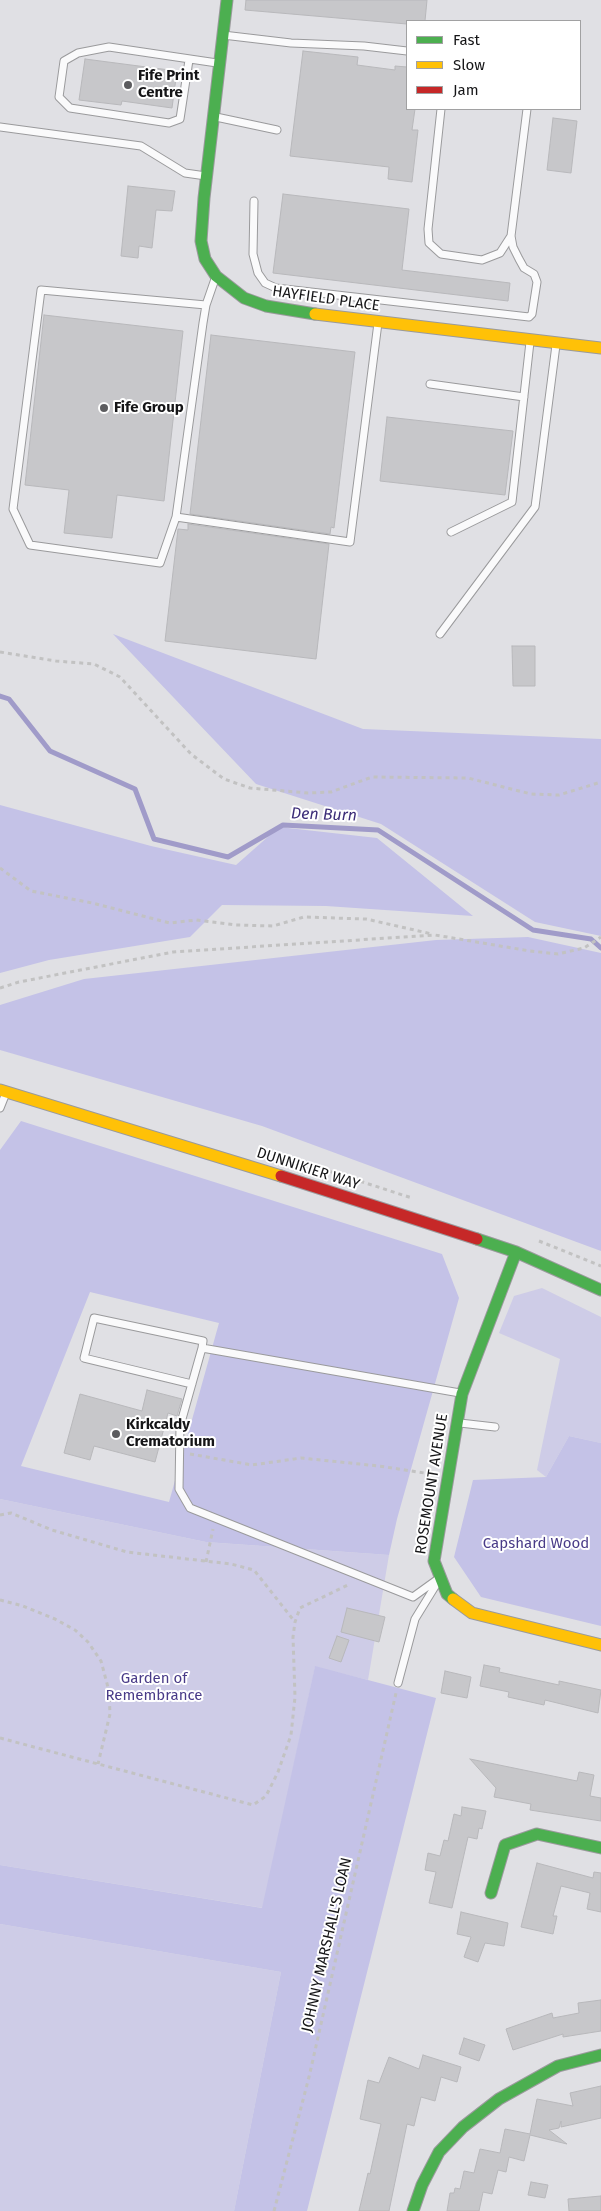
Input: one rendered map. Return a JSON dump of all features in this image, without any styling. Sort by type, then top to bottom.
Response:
[{"type":"street","name":"HAYFIELD PLACE","points":[[227,0],[206,176],[201,241],[206,259],[216,276],[244,298],[266,306],[601,348]]},
{"type":"street","name":"DUNNIKIER WAY","points":[[3,1092],[243,1164],[516,1252],[601,1290]]},
{"type":"street","name":"ROSEMOUNT AVENUE","points":[[516,1252],[462,1394],[434,1562],[447,1594],[472,1613],[601,1645]]},
{"type":"street","points":[[491,1893],[505,1845],[537,1834],[601,1848]]},
{"type":"street","points":[[413,2211],[422,2186],[439,2152],[463,2127],[499,2099],[558,2066],[601,2055]]},
{"type":"lane","points":[[223,35],[291,43],[364,46],[406,51]]},
{"type":"lane","points":[[189,60],[180,119],[169,123],[70,108],[59,97],[64,61],[78,53],[109,48],[220,63]]},
{"type":"lane","points":[[441,110],[428,229],[429,243],[441,254],[482,260],[500,254],[511,236]]},
{"type":"lane","points":[[254,201],[253,254],[258,273],[265,283],[276,288],[524,318],[532,314],[537,282],[534,274],[524,268],[513,246],[511,236],[527,110]]},
{"type":"lane","points":[[213,116],[277,130]]},
{"type":"lane","points":[[0,127],[141,146],[185,173],[206,176]]},
{"type":"lane","points":[[206,305],[41,290],[13,509],[30,545],[160,563],[176,517],[206,305],[216,276]]},
{"type":"lane","points":[[176,517],[350,542],[378,321]]},
{"type":"lane","points":[[450,532],[512,502],[530,339]]},
{"type":"lane","points":[[440,634],[535,507],[556,342]]},
{"type":"lane","points":[[430,384],[524,397]]},
{"type":"lane","points":[[0,1108],[3,1092]]},
{"type":"lane","points":[[192,1384],[84,1358],[94,1318],[203,1341],[202,1348],[192,1384],[180,1426],[179,1489],[190,1508],[413,1597],[440,1578]]},
{"type":"lane","points":[[202,1348],[462,1394]]},
{"type":"lane","points":[[457,1423],[496,1427]]},
{"type":"lane","points":[[398,1682],[415,1619],[440,1578]]},
{"type":"path","points":[[0,652],[56,662],[94,664],[120,677],[191,754],[224,780],[250,788],[308,793],[331,792],[372,776],[468,778],[531,794],[558,795],[601,782]]},
{"type":"path","points":[[0,868],[30,891],[92,903],[170,923],[196,920],[236,925],[272,926],[304,917],[366,919],[435,935],[558,954],[584,948],[601,937]]},
{"type":"path","points":[[0,988],[19,982],[173,952],[435,935]]},
{"type":"path","points":[[180,1452],[252,1465],[301,1458],[379,1466],[448,1476]]},
{"type":"path","points":[[0,1514],[11,1513],[52,1530],[127,1552],[231,1564],[254,1570],[294,1622]]},
{"type":"path","points":[[206,1562],[216,1518]]},
{"type":"path","points":[[0,1738],[252,1805],[266,1796],[291,1735],[295,1697],[294,1622],[300,1608],[364,1577]]},
{"type":"path","points":[[0,1600],[39,1612],[75,1630],[88,1642],[102,1661],[109,1691],[110,1714],[98,1764]]},
{"type":"path","name":"JOHNNY MARSHALL'S LOAN","points":[[274,2211],[308,2077],[398,1682]]},
{"type":"green space","points":[[113,634],[363,729],[601,739],[601,936],[535,922],[381,824],[256,784]]},
{"type":"green space","points":[[0,805],[151,846],[236,865],[279,827],[377,838],[473,916],[326,906],[222,905],[190,937],[49,960],[0,973]]},
{"type":"green space","points":[[528,937],[601,953],[601,1251],[262,1126],[0,1050],[0,1005],[84,979],[436,940]]},
{"type":"green space","points":[[21,1121],[442,1254],[459,1298],[397,1519],[389,1555],[206,1542],[0,1499],[0,1150]],"holes":[[[90,1292],[219,1323],[169,1502],[21,1466]]]},
{"type":"green space","points":[[542,1288],[601,1317],[601,1443],[569,1436],[546,1477],[537,1470],[560,1359],[499,1333],[514,1296]]},
{"type":"green space","name":"Capshard Wood","points":[[569,1436],[601,1443],[601,1626],[481,1597],[454,1557],[473,1480],[546,1477]]},
{"type":"green space","name":"Garden of Remembrance","points":[[0,1499],[206,1542],[389,1555],[368,1680],[315,1667],[263,1908],[0,1865]]},
{"type":"green space","points":[[315,1666],[436,1698],[307,2211],[234,2211],[281,1972],[0,1924],[0,1865],[262,1908]]},
{"type":"green space","points":[[0,1924],[281,1972],[234,2211],[0,2211]]},
{"type":"building","points":[[246,0],[427,0],[425,20],[406,20],[406,24],[245,10]]},
{"type":"building","points":[[303,51],[358,57],[357,65],[395,70],[395,66],[406,67],[406,110],[415,110],[412,130],[418,130],[412,182],[388,179],[389,167],[290,156]]},
{"type":"building","name":"Fife Print Centre","points":[[85,59],[177,71],[172,108],[122,101],[121,105],[79,100]]},
{"type":"building","points":[[553,118],[577,121],[571,173],[547,170]]},
{"type":"building","points":[[128,186],[175,191],[172,211],[156,210],[152,248],[139,246],[138,258],[121,256]]},
{"type":"building","points":[[283,194],[409,209],[402,270],[510,283],[508,301],[273,273]]},
{"type":"building","name":"Fife Group","points":[[44,315],[183,331],[164,501],[117,495],[112,538],[64,533],[69,490],[25,485]]},
{"type":"building","name":"Fife Group","points":[[211,335],[355,352],[334,528],[331,527],[330,534],[190,514]]},
{"type":"building","points":[[387,417],[513,431],[505,495],[380,481]]},
{"type":"building","points":[[188,524],[329,544],[316,659],[165,641],[178,529],[188,530]]},
{"type":"building","points":[[512,646],[535,646],[535,686],[513,686]]},
{"type":"building","name":"Kirkcaldy Crematorium","points":[[147,1390],[182,1399],[177,1416],[168,1413],[155,1462],[94,1446],[90,1460],[64,1453],[80,1394],[142,1411]]},
{"type":"building","points":[[347,1608],[385,1617],[379,1642],[341,1632]]},
{"type":"building","points":[[337,1636],[349,1640],[341,1662],[329,1658]]},
{"type":"building","points":[[484,1665],[500,1668],[499,1672],[559,1685],[559,1681],[601,1690],[598,1713],[545,1700],[544,1705],[508,1697],[509,1692],[480,1686]]},
{"type":"building","points":[[445,1671],[471,1677],[467,1698],[441,1693]]},
{"type":"building","points":[[470,1759],[577,1781],[579,1772],[594,1775],[590,1796],[601,1798],[601,1821],[530,1810],[531,1804],[494,1797],[496,1788]]},
{"type":"building","points":[[462,1807],[486,1811],[482,1829],[479,1828],[477,1839],[468,1837],[452,1908],[429,1903],[436,1872],[425,1870],[428,1853],[440,1856],[444,1840],[448,1841],[454,1814],[461,1816]]},
{"type":"building","points":[[537,1863],[593,1878],[594,1872],[601,1873],[601,1912],[587,1909],[590,1893],[561,1886],[553,1916],[557,1916],[553,1934],[521,1927]]},
{"type":"building","points":[[461,1912],[508,1923],[504,1946],[485,1943],[478,1962],[464,1957],[471,1937],[457,1934]]},
{"type":"building","points":[[601,2000],[601,2031],[563,2037],[563,2034],[513,2050],[506,2029],[552,2013],[553,2018],[579,2013],[578,2003]]},
{"type":"building","points":[[464,2038],[485,2045],[479,2061],[459,2054]]},
{"type":"building","points":[[423,2055],[461,2067],[457,2082],[441,2077],[435,2101],[421,2097],[414,2126],[407,2124],[389,2211],[359,2211],[368,2173],[370,2174],[381,2124],[360,2119],[368,2080],[379,2083],[389,2057],[419,2069]]},
{"type":"building","points":[[601,2086],[601,2118],[561,2127],[561,2121],[559,2128],[549,2130],[567,2144],[530,2135],[524,2161],[509,2157],[506,2172],[498,2170],[492,2194],[483,2192],[479,2211],[447,2211],[450,2193],[454,2193],[455,2188],[460,2189],[464,2171],[474,2173],[480,2149],[500,2153],[505,2129],[530,2134],[537,2099],[573,2106],[570,2093]]},
{"type":"building","points":[[531,2182],[548,2185],[545,2198],[528,2195]]},
{"type":"building","points":[[601,2196],[601,2211],[569,2211],[568,2199]]},
{"type":"waterway","name":"Den Burn","points":[[0,696],[9,699],[50,751],[135,789],[154,839],[228,857],[283,825],[378,830],[533,930],[591,939],[601,948]]},
{"type":"traffic: fast","points":[[227,0],[204,198],[201,241],[205,259],[216,276],[244,298],[266,306],[315,314]]},
{"type":"traffic: fast","points":[[477,1239],[516,1252],[601,1290]]},
{"type":"traffic: fast","points":[[453,1599],[447,1594],[434,1561],[462,1394],[516,1252]]},
{"type":"traffic: fast","points":[[491,1893],[505,1845],[537,1834],[601,1848]]},
{"type":"traffic: fast","points":[[413,2211],[422,2185],[439,2152],[463,2127],[499,2099],[558,2066],[601,2055]]},
{"type":"traffic: slow","points":[[315,314],[601,348]]},
{"type":"traffic: slow","points":[[0,1090],[281,1176]]},
{"type":"traffic: slow","points":[[453,1599],[472,1613],[601,1645]]},
{"type":"traffic: jam","points":[[281,1176],[477,1239]]},
{"type":"place","name":"Fife Print Centre","points":[[128,85]]},
{"type":"place","name":"Fife Group","points":[[104,408]]},
{"type":"place","name":"Kirkcaldy Crematorium","points":[[116,1434]]}]
